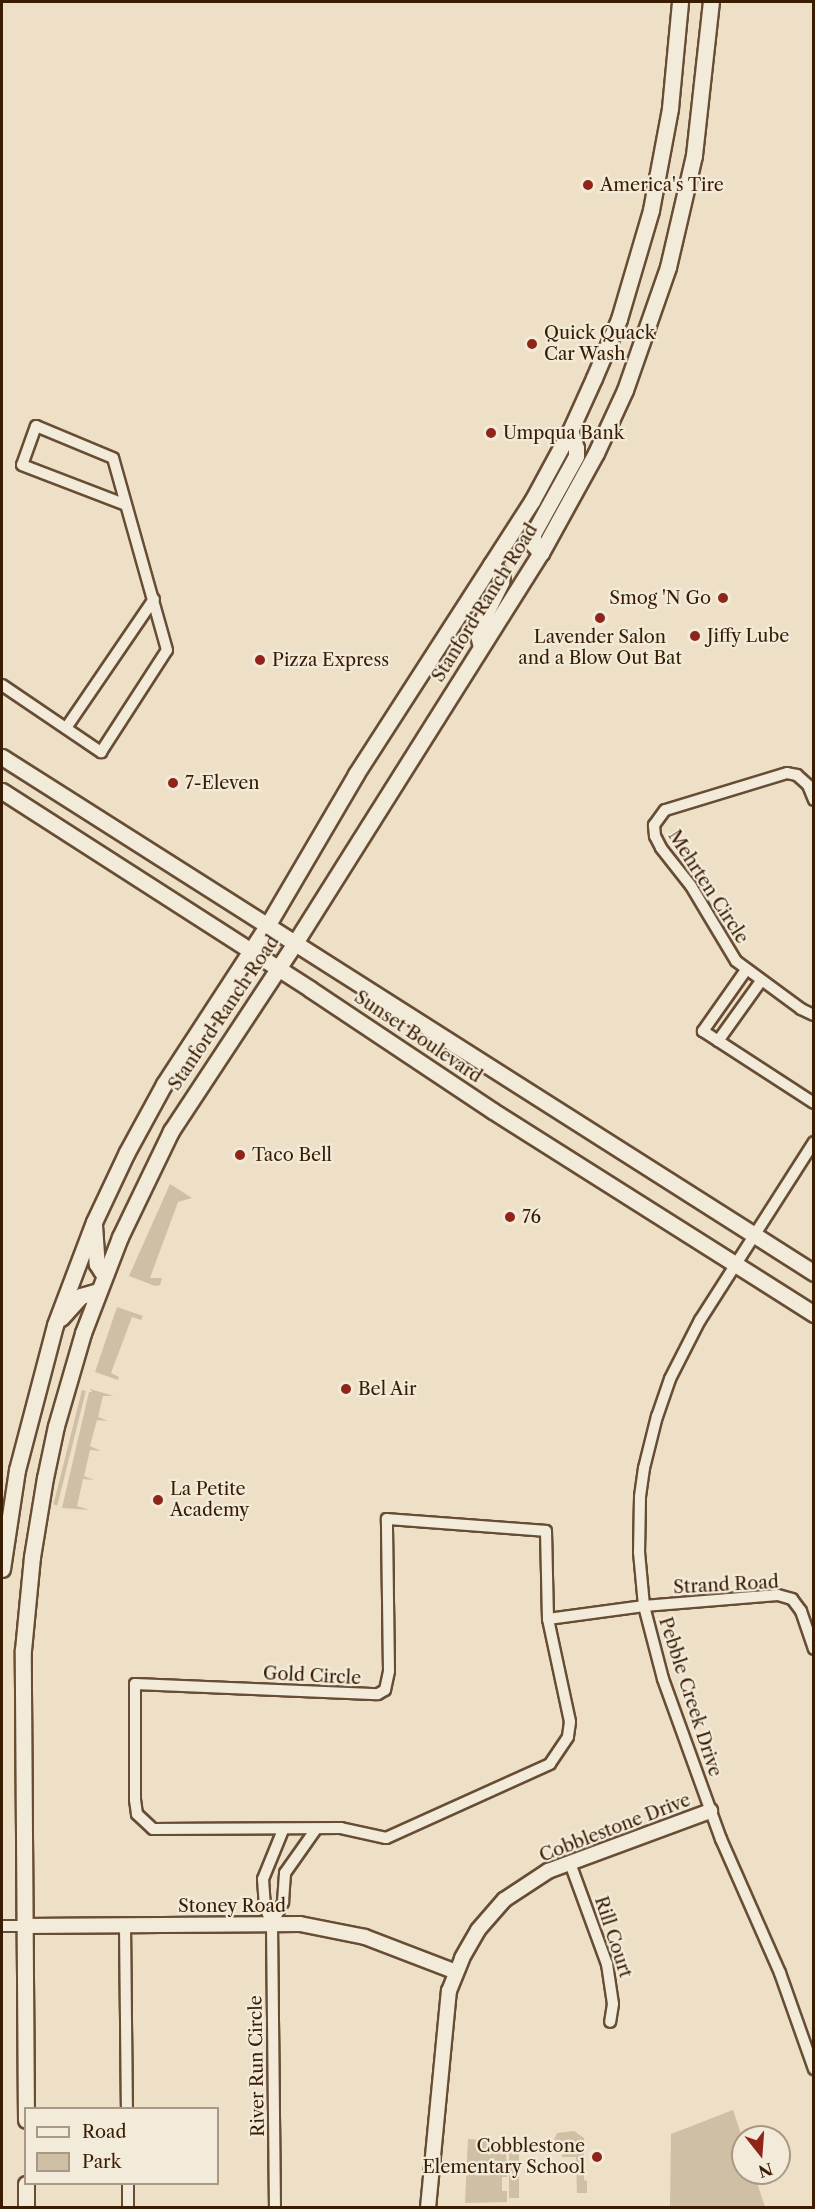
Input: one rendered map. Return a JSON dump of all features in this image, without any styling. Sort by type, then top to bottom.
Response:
[{"type":"main road","name":"Stanford Ranch Road","points":[[2,1569],[17,1470],[55,1325],[94,1222],[146,1115],[267,926],[356,774],[532,501],[570,431],[619,319],[651,210],[670,108],[680,2]]},
{"type":"main road","name":"Stanford Ranch Road","points":[[26,2107],[23,1650],[32,1557],[56,1426],[73,1364],[104,1275],[132,1210],[171,1131],[295,943],[541,553],[596,453],[625,390],[668,267],[694,155],[711,2]]},
{"type":"main road","points":[[541,553],[532,544],[533,534],[576,456],[576,448],[570,431]]},
{"type":"main road","points":[[481,647],[477,631],[502,576],[491,565]]},
{"type":"main road","name":"Sunset Boulevard","points":[[2,758],[813,1273]]},
{"type":"main road","name":"Sunset Boulevard","points":[[2,791],[278,968],[494,1111],[813,1314]]},
{"type":"main road","points":[[94,1222],[97,1263],[104,1275]]},
{"type":"main road","points":[[55,1325],[81,1296],[98,1291]]},
{"type":"main road","points":[[26,2185],[26,2208]]},
{"type":"street","points":[[2,685],[101,752],[167,650],[113,458],[36,426],[22,465],[126,505]]},
{"type":"street","points":[[66,728],[154,599]]},
{"type":"street","name":"Mehrten Circle","points":[[813,800],[808,785],[797,775],[787,773],[665,810],[654,825],[655,836],[662,848],[700,900],[726,947],[746,970],[813,1015]]},
{"type":"street","name":"Mehrten Circle","points":[[718,1041],[702,1030],[746,970]]},
{"type":"street","points":[[761,981],[718,1041],[813,1103]]},
{"type":"street","points":[[722,1004],[737,1015]]},
{"type":"street","name":"Pebble Creek Drive","points":[[813,1142],[681,1354],[652,1432],[640,1497],[639,1552],[644,1606],[663,1679],[710,1811],[780,1973],[813,2069]]},
{"type":"street","name":"Gold Circle","points":[[387,1519],[546,1531],[548,1619],[570,1722],[568,1737],[550,1764],[386,1838],[341,1828],[316,1829],[153,1829],[137,1814],[135,1684],[378,1694],[385,1690],[389,1671],[387,1519]]},
{"type":"street","name":"Strand Road","points":[[644,1606],[778,1595],[792,1599],[801,1611],[813,1649]]},
{"type":"street","points":[[548,1619],[644,1606]]},
{"type":"street","name":"Cobblestone Drive","points":[[428,2208],[445,2019],[456,1972],[478,1930],[504,1900],[534,1879],[570,1863],[710,1811]]},
{"type":"street","points":[[272,1923],[283,1902],[285,1873],[316,1829]]},
{"type":"street","points":[[272,1923],[265,1907],[264,1879],[270,1858],[283,1830]]},
{"type":"street","name":"Rill Court","points":[[570,1863],[607,1964],[613,2004],[610,2022]]},
{"type":"street","name":"River Run Circle","points":[[272,1923],[275,2208]]},
{"type":"street","name":"Stoney Road","points":[[2,1926],[300,1924],[346,1932],[456,1972]]},
{"type":"street","points":[[125,1925],[127,2107]]},
{"type":"street","points":[[128,2185],[128,2208]]},
{"type":"green space","points":[[170,1184],[192,1198],[178,1202],[150,1278],[162,1278],[160,1285],[155,1286],[129,1276]]},
{"type":"green space","points":[[117,1307],[143,1316],[141,1320],[132,1317],[111,1373],[119,1377],[118,1380],[95,1372]]},
{"type":"green space","points":[[90,1389],[114,1396],[103,1396],[98,1417],[108,1421],[97,1420],[90,1446],[101,1451],[90,1450],[84,1476],[94,1480],[83,1479],[77,1506],[89,1510],[62,1508],[89,1392],[92,1392]]},
{"type":"green space","points":[[82,1390],[86,1391],[57,1505],[53,1504]]},
{"type":"green space","points":[[733,2110],[738,2125],[731,2125],[731,2185],[758,2185],[765,2207],[670,2207],[671,2134]]},
{"type":"green space","points":[[574,2131],[584,2138],[584,2180],[587,2181],[587,2193],[577,2193],[576,2157],[562,2157],[562,2142],[553,2142],[557,2133]]},
{"type":"green space","points":[[468,2139],[506,2142],[507,2177],[502,2177],[502,2191],[507,2191],[507,2202],[465,2203]]},
{"type":"green space","points":[[509,2143],[519,2143],[519,2198],[509,2198]]},
{"type":"place","name":"America's Tire","points":[[588,185]]},
{"type":"place","name":"Quick Quack Car Wash","points":[[532,344]]},
{"type":"place","name":"Umpqua Bank","points":[[491,433]]},
{"type":"place","name":"Smog 'N Go","points":[[723,598]]},
{"type":"place","name":"Lavender Salon and a Blow Out Bat","points":[[600,618]]},
{"type":"place","name":"Jiffy Lube","points":[[695,636]]},
{"type":"place","name":"Pizza Express","points":[[260,660]]},
{"type":"place","name":"7-Eleven","points":[[173,783]]},
{"type":"place","name":"Taco Bell","points":[[240,1155]]},
{"type":"place","name":"76","points":[[510,1217]]},
{"type":"place","name":"Bel Air","points":[[346,1389]]},
{"type":"place","name":"La Petite Academy","points":[[158,1500]]},
{"type":"place","name":"Cobblestone Elementary School","points":[[597,2157]]}]
